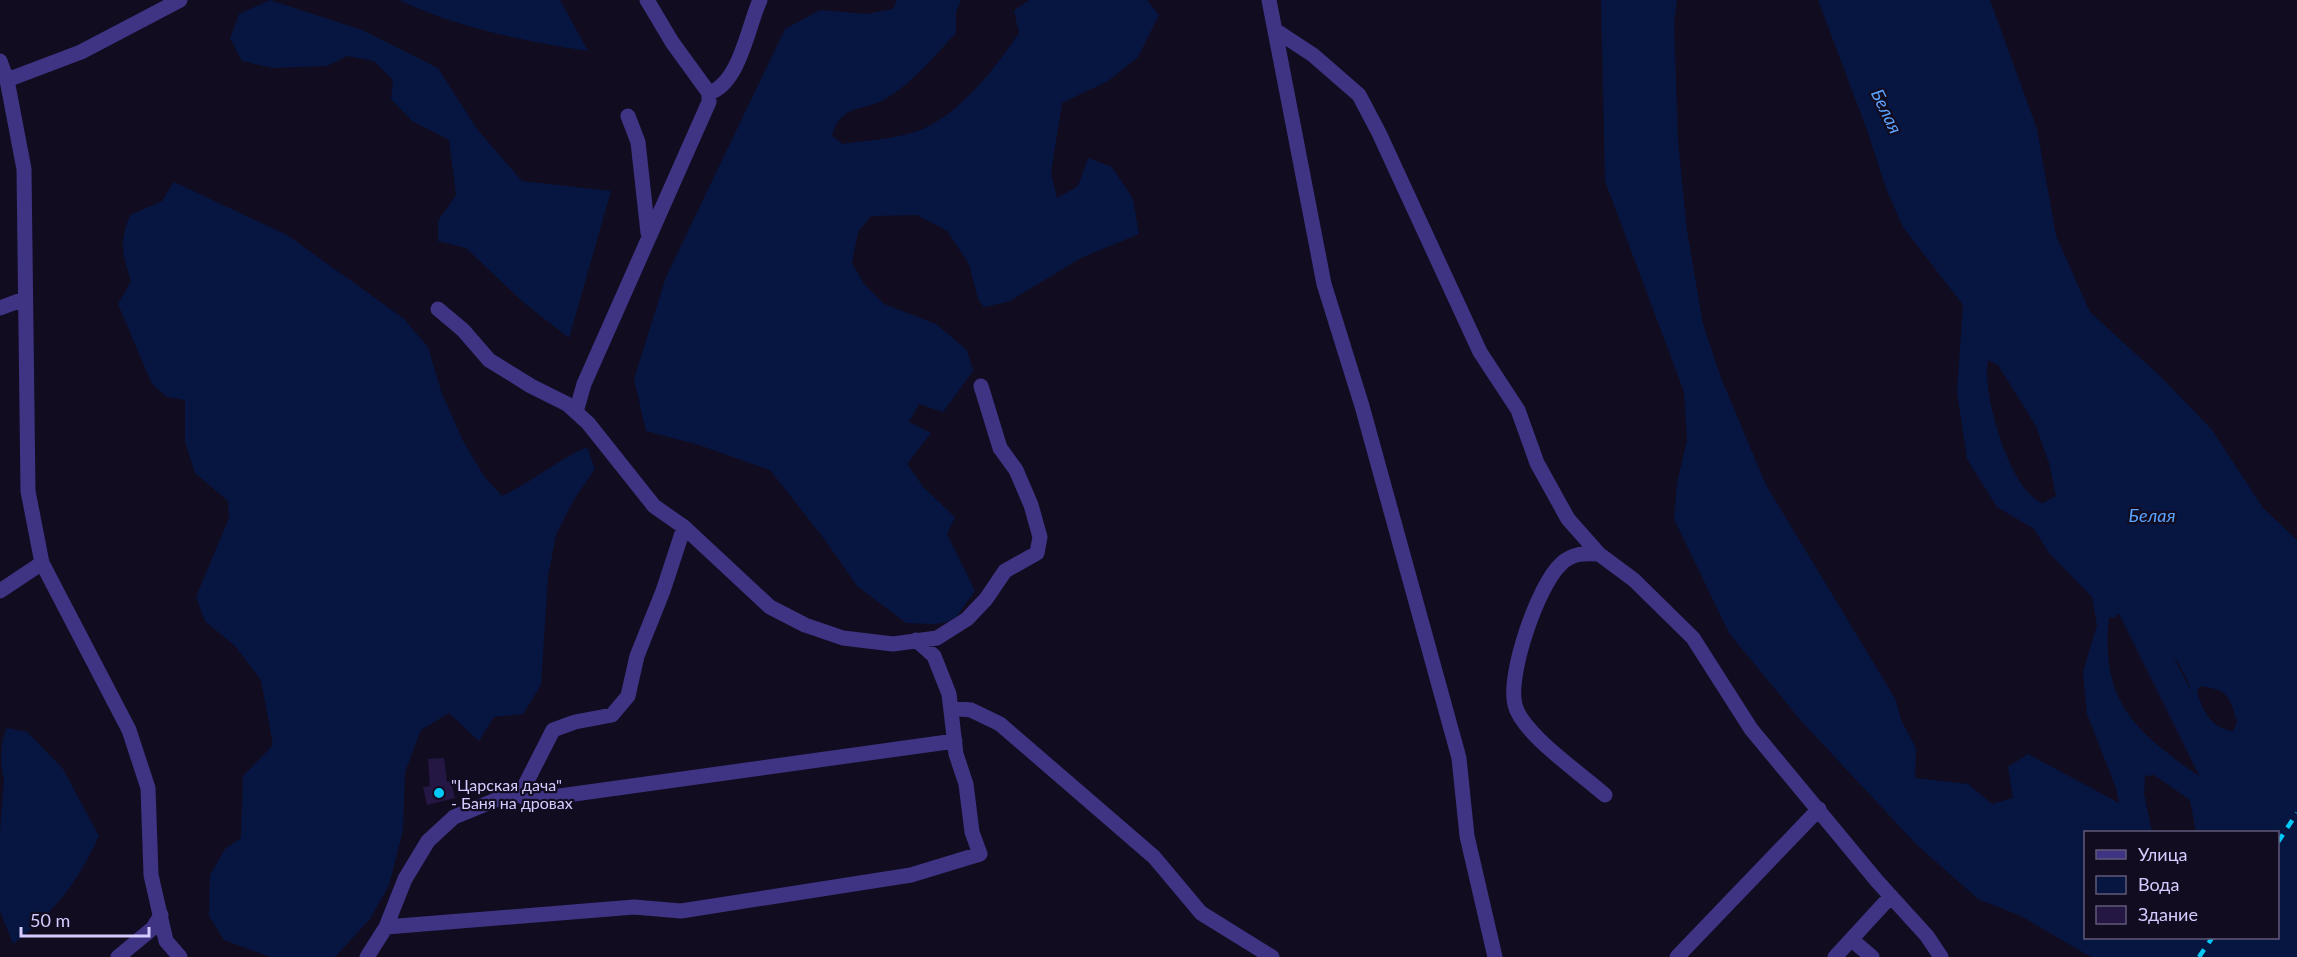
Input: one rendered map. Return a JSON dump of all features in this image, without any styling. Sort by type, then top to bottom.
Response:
[{"type":"lane","points":[[7,80],[81,52],[180,0]]},
{"type":"lane","points":[[576,412],[584,384],[709,102],[709,93],[672,42],[647,0]]},
{"type":"lane","points":[[709,93],[718,90],[732,71],[748,37],[760,0]]},
{"type":"lane","points":[[1269,0],[1324,284],[1362,406],[1459,758],[1467,836],[1495,957]]},
{"type":"lane","points":[[1275,30],[1313,55],[1359,95],[1379,133],[1480,352],[1518,410],[1537,463],[1568,519],[1599,554],[1634,580],[1693,638],[1751,729],[1927,936],[1941,957]]},
{"type":"lane","points":[[0,61],[7,80],[24,169],[28,491],[42,562],[129,730],[148,788],[151,875],[166,940],[180,957]]},
{"type":"lane","points":[[628,116],[638,142],[648,236]]},
{"type":"lane","points":[[0,308],[24,299]]},
{"type":"lane","points":[[438,309],[463,330],[489,360],[531,386],[567,404],[576,412],[588,423],[654,506],[684,527],[770,607],[805,625],[843,638],[893,644],[937,638],[966,620],[986,599],[1005,571],[1037,553],[1040,537],[1030,505],[1016,470],[1000,448],[981,386]]},
{"type":"lane","points":[[367,957],[386,927],[405,879],[428,841],[454,817],[523,789],[553,730],[575,722],[612,715],[628,696],[637,656],[663,591],[684,527]]},
{"type":"lane","points":[[1599,554],[1580,553],[1561,563],[1544,588],[1513,680],[1515,706],[1532,734],[1605,795]]},
{"type":"lane","points":[[0,591],[42,562]]},
{"type":"lane","points":[[386,927],[634,908],[681,911],[911,875],[980,854],[972,832],[966,784],[956,754],[949,694],[934,656],[916,640]]},
{"type":"lane","points":[[951,708],[971,710],[1000,724],[1154,856],[1201,913],[1272,957]]},
{"type":"lane","points":[[513,793],[531,800],[955,741]]},
{"type":"lane","points":[[1677,957],[1819,809]]},
{"type":"lane","points":[[1835,957],[1891,896]]},
{"type":"lane","points":[[117,957],[153,928],[160,915]]},
{"type":"lane","points":[[1852,940],[1872,957]]},
{"type":"water","points":[[270,0],[362,30],[438,68],[477,129],[522,181],[611,191],[569,338],[523,302],[466,248],[438,241],[438,221],[456,195],[449,140],[412,121],[391,99],[393,80],[374,61],[347,56],[327,66],[273,68],[242,61],[230,38],[239,14]]},
{"type":"water","points":[[399,0],[560,0],[588,51],[516,38],[468,26]]},
{"type":"water","points":[[897,0],[961,0],[956,12],[956,33],[923,69],[895,93],[876,103],[853,110],[841,118],[832,136],[843,144],[916,132],[953,110],[978,86],[1019,33],[1014,11],[1029,0],[1147,0],[1159,15],[1138,57],[1108,81],[1062,103],[1051,173],[1057,198],[1078,186],[1088,158],[1112,167],[1133,199],[1139,234],[1081,258],[1008,302],[984,307],[978,299],[969,264],[947,231],[917,215],[871,216],[858,232],[852,263],[864,284],[884,304],[936,324],[967,350],[973,371],[943,412],[919,404],[909,422],[931,433],[907,464],[924,488],[955,517],[947,534],[975,591],[956,617],[947,622],[934,624],[906,623],[857,586],[825,540],[770,470],[699,445],[646,431],[634,379],[666,277],[785,29],[820,10],[867,14],[893,9]]},
{"type":"water","name":"Белая","points":[[1601,0],[1677,0],[1674,22],[1678,141],[1687,231],[1703,324],[1721,378],[1766,485],[1896,700],[1901,720],[1916,748],[1915,778],[1968,784],[1992,804],[2013,798],[2008,767],[2028,754],[2119,803],[2116,788],[2087,714],[2083,672],[2097,625],[2092,597],[2049,553],[2034,529],[1997,507],[1967,459],[1957,392],[1963,305],[1903,227],[1887,191],[1867,130],[1818,0],[1990,0],[2037,129],[2056,236],[2090,312],[2161,377],[2212,430],[2263,508],[2297,540],[2297,957],[2091,957],[2021,916],[1978,899],[1917,845],[1803,723],[1729,633],[1674,519],[1677,483],[1687,440],[1684,392],[1605,181]],"holes":[[[1988,360],[1998,365],[2036,426],[2049,463],[2056,496],[2043,503],[2031,495],[2020,481],[2000,439],[1989,394]],[[2123,608],[2139,610],[2178,662],[2187,679],[2201,722],[2225,776],[2206,781],[2162,748],[2129,715],[2118,696],[2111,674],[2108,648],[2109,617],[2115,618]],[[2200,686],[2209,687],[2227,696],[2233,707],[2237,723],[2233,731],[2219,727],[2209,717],[2197,691]]]},
{"type":"water","points":[[174,182],[287,235],[403,318],[428,347],[441,391],[463,441],[484,476],[502,496],[587,447],[595,469],[573,501],[556,535],[548,576],[541,685],[523,714],[494,717],[479,741],[449,713],[421,730],[405,772],[403,830],[389,885],[370,919],[335,957],[270,957],[224,940],[209,916],[210,875],[225,849],[241,838],[243,776],[273,745],[261,680],[235,646],[205,621],[196,597],[229,518],[228,501],[195,473],[185,442],[185,400],[167,397],[152,384],[118,304],[131,281],[123,248],[124,233],[130,215],[162,201]]},
{"type":"water","points":[[7,728],[27,732],[63,769],[99,836],[64,896],[41,921],[13,944],[0,911],[0,832],[4,780],[1,754]]},
{"type":"building","points":[[444,758],[447,782],[451,781],[455,798],[427,805],[423,787],[430,786],[428,759]]},
{"type":"waterway","name":"Белая","points":[[2116,574],[2244,831]]},
{"type":"railway","points":[[2279,840],[2297,813]]},
{"type":"railway","points":[[2199,957],[2211,939]]},
{"type":"place","name":"\"Царская дача\" - Баня на дровах","points":[[439,793]]}]
